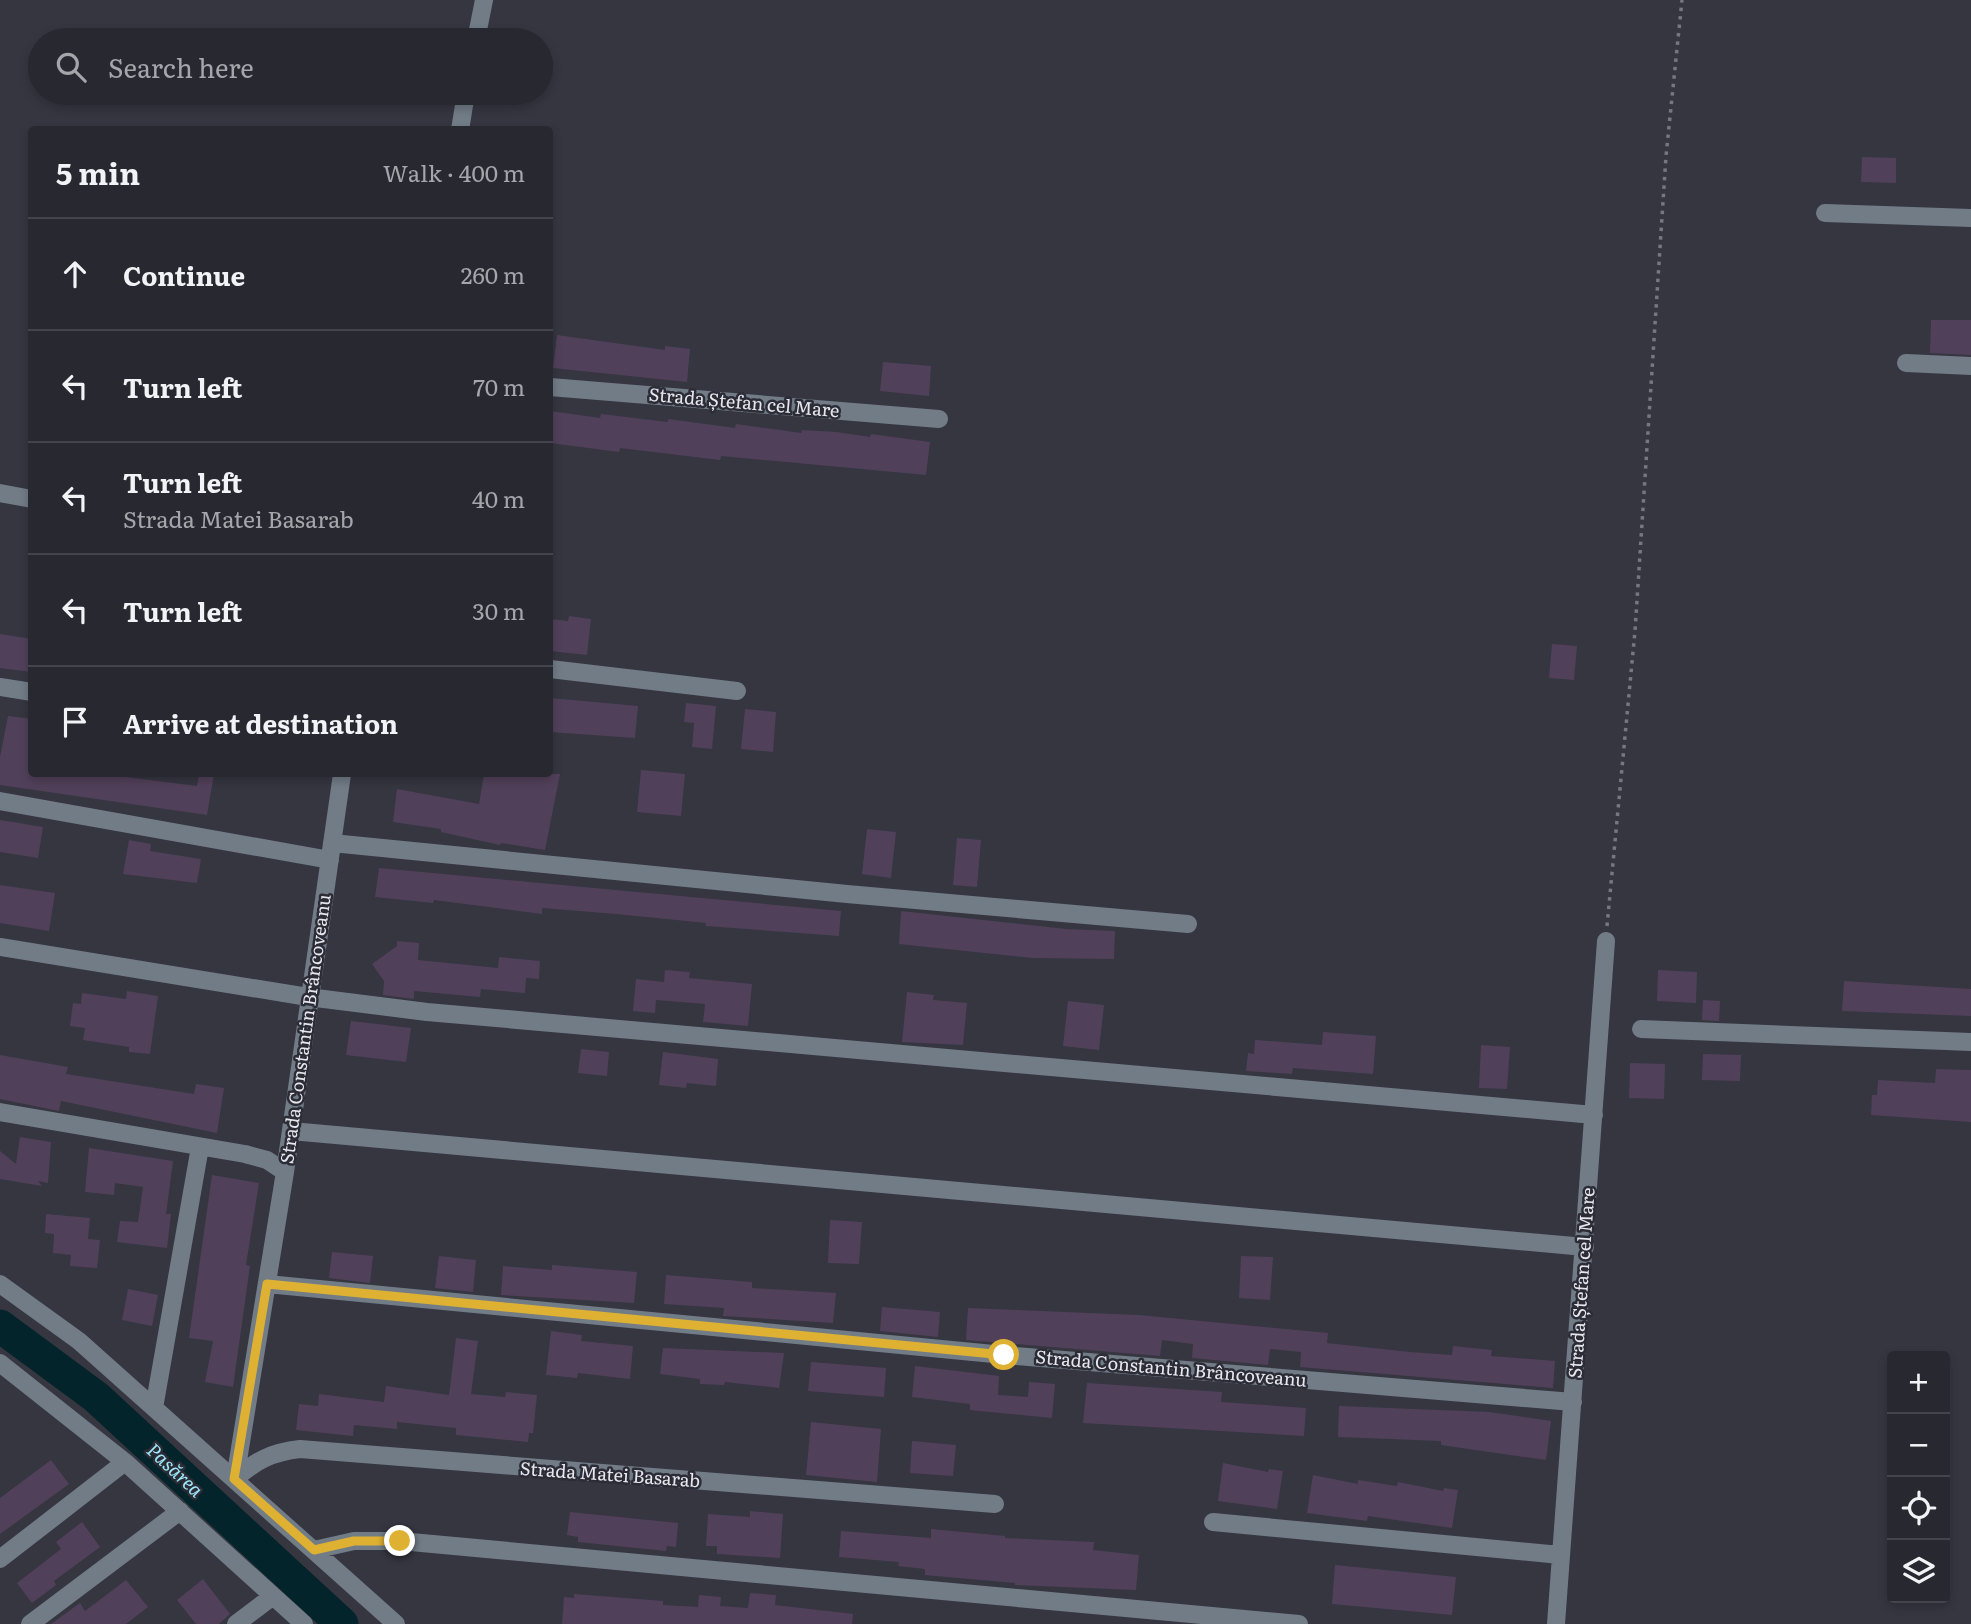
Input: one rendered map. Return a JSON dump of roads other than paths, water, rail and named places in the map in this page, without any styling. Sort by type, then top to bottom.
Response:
[{"type":"street","points":[[478,28],[484,0]]},
{"type":"street","points":[[461,126],[464,105]]},
{"type":"street","points":[[1825,213],[1971,218]]},
{"type":"street","points":[[1906,363],[1971,366]]},
{"type":"street","name":"Strada Ștefan cel Mare","points":[[553,387],[939,419]]},
{"type":"street","points":[[0,493],[28,498]]},
{"type":"street","points":[[553,669],[737,691]]},
{"type":"street","points":[[0,687],[28,691]]},
{"type":"street","name":"Strada Constantin Brâncoveanu","points":[[234,1479],[285,1172],[342,777]]},
{"type":"street","points":[[0,801],[331,852],[1188,924]]},
{"type":"street","name":"Strada Ștefan cel Mare","points":[[1556,1624],[1606,941]]},
{"type":"street","points":[[0,947],[308,998],[563,1026],[1594,1115]]},
{"type":"street","points":[[1641,1029],[1971,1042]]},
{"type":"street","points":[[0,1112],[267,1160],[285,1172]]},
{"type":"street","points":[[290,1131],[1585,1248]]},
{"type":"street","points":[[154,1408],[200,1147]]},
{"type":"street","points":[[0,1284],[79,1341],[396,1624]]},
{"type":"street","name":"Strada Constantin Brâncoveanu","points":[[267,1284],[1004,1355],[1573,1402]]},
{"type":"street","points":[[0,1363],[125,1462],[304,1624]]},
{"type":"street","name":"Strada Matei Basarab","points":[[234,1479],[263,1457],[279,1451],[300,1450],[995,1504]]},
{"type":"street","points":[[0,1559],[125,1462]]},
{"type":"street","points":[[30,1624],[180,1511]]},
{"type":"street","points":[[1213,1522],[1560,1555]]},
{"type":"street","points":[[314,1550],[354,1541],[400,1541],[1299,1624]]},
{"type":"street","points":[[236,1624],[273,1596]]},
{"type":"waterway","name":"Pasărea","points":[[0,1326],[96,1397],[342,1624]]}]
